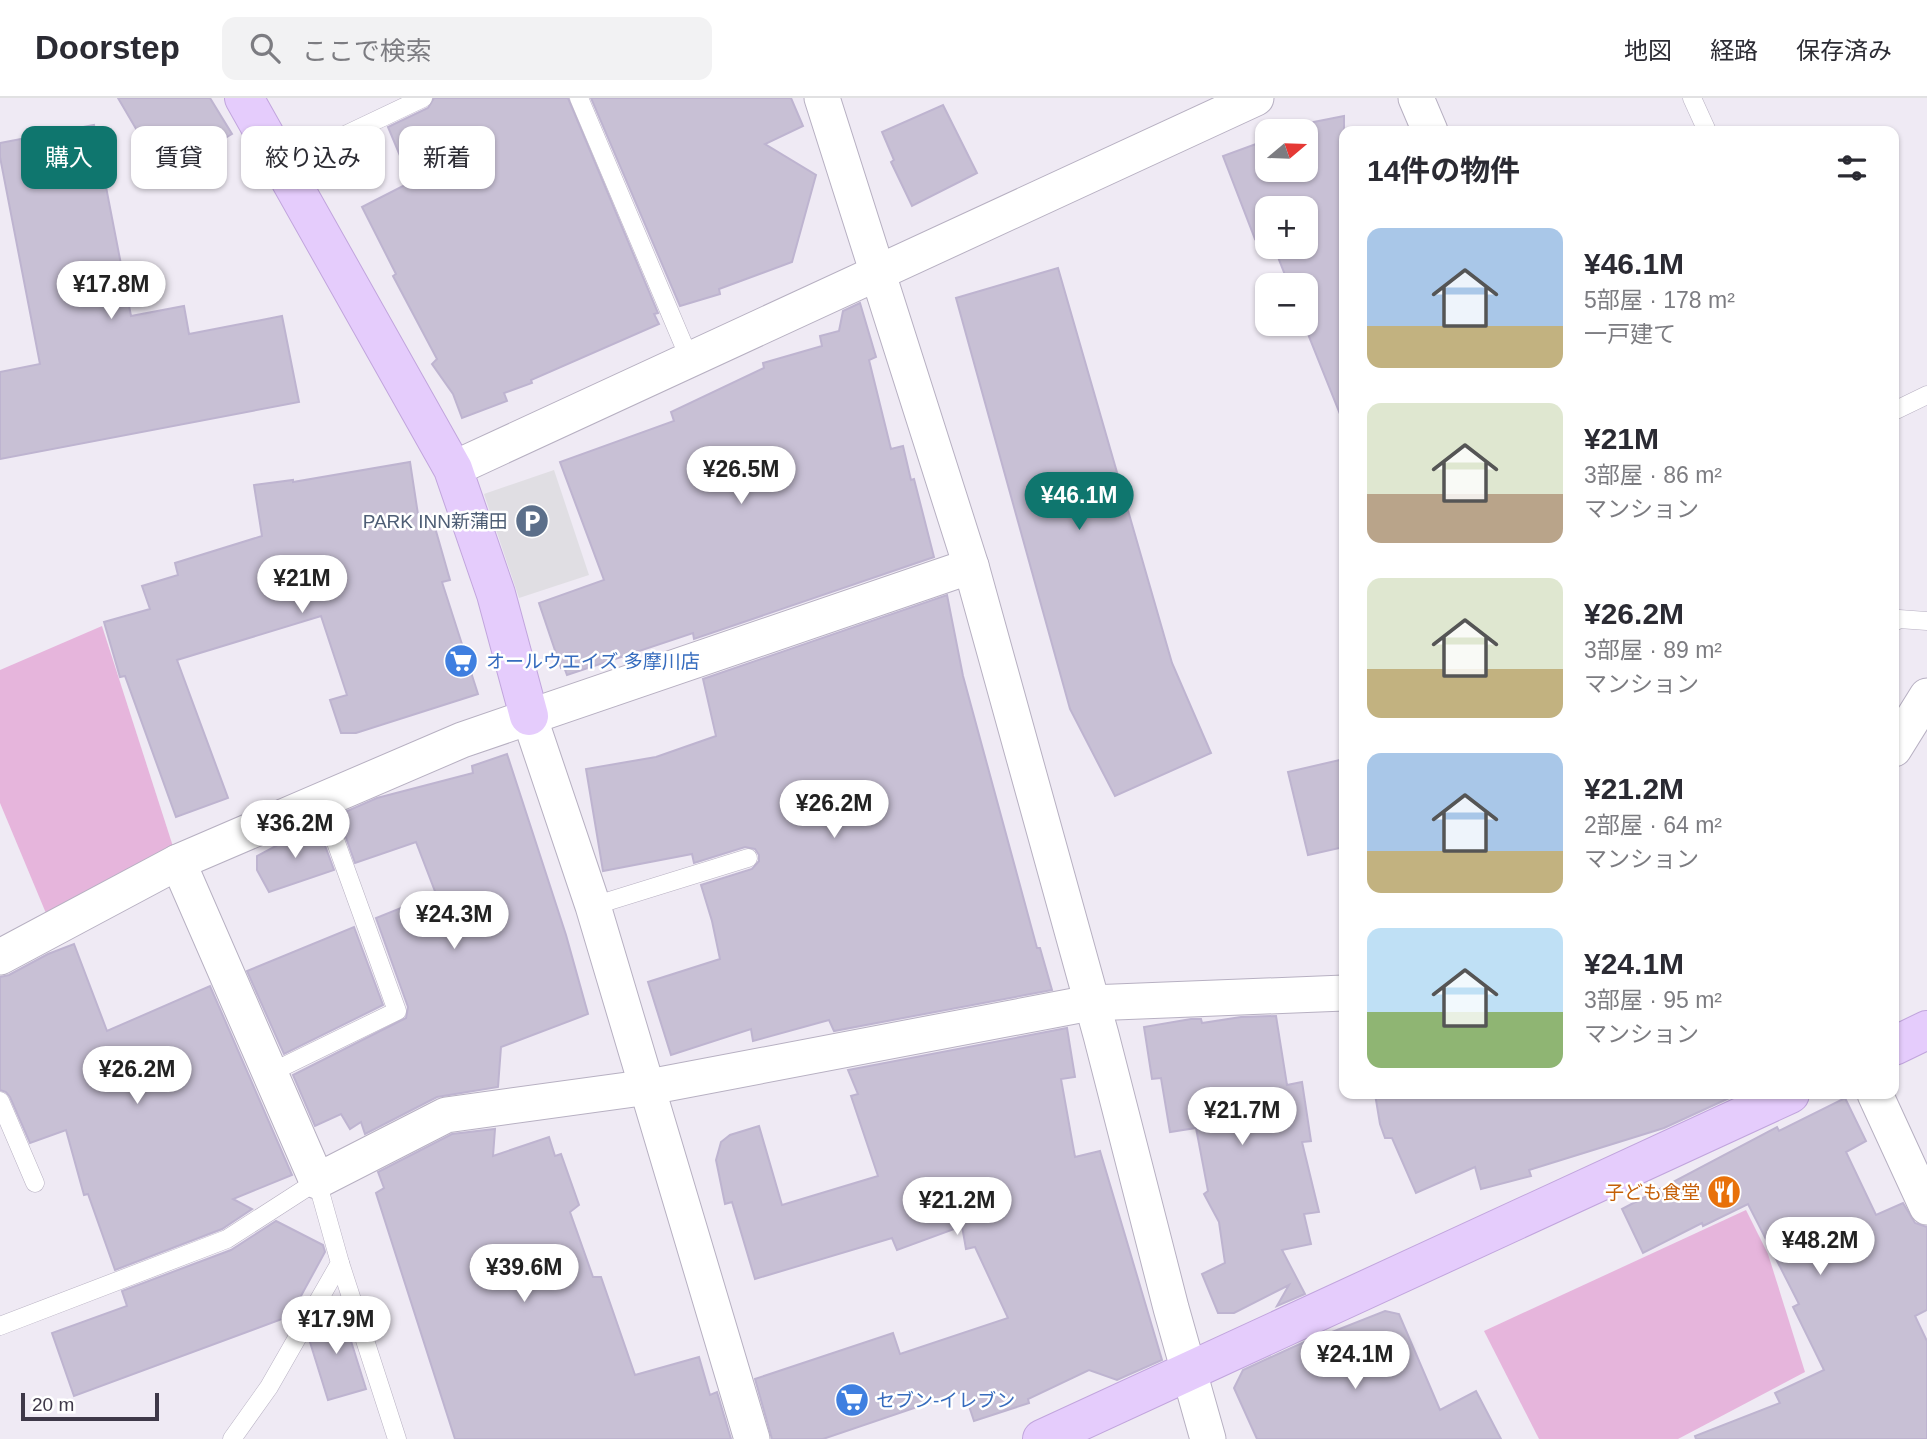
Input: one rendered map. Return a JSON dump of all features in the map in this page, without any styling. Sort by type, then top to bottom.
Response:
[{"type":"street","points":[[244,98],[260,126]]},
{"type":"street","points":[[822,98],[971,566],[1208,1439]]},
{"type":"street","points":[[453,469],[878,274],[1207,108],[1256,98]]},
{"type":"street","points":[[1416,98],[1428,126]]},
{"type":"street","points":[[296,189],[453,469],[492,552],[496,594],[529,716],[593,906],[649,1087],[752,1439]]},
{"type":"street","points":[[0,957],[178,862],[462,740],[971,566]]},
{"type":"street","points":[[1899,741],[1927,696]]},
{"type":"street","points":[[178,862],[317,1181],[446,1115],[649,1087],[1090,1003],[1339,993]]},
{"type":"street","points":[[1899,1044],[1927,1030]]},
{"type":"street","points":[[1042,1439],[1779,1099]]},
{"type":"street","points":[[1877,1099],[1927,1207]]},
{"type":"lane","points":[[365,126],[424,98]]},
{"type":"lane","points":[[579,98],[691,360]]},
{"type":"lane","points":[[1692,98],[1705,126]]},
{"type":"lane","points":[[1899,409],[1927,395]]},
{"type":"lane","points":[[1899,620],[1927,621]]},
{"type":"lane","points":[[270,1073],[397,1011],[321,801]]},
{"type":"lane","points":[[593,906],[748,858]]},
{"type":"lane","points":[[0,1101],[35,1183]]},
{"type":"lane","points":[[0,1326],[228,1239],[317,1181],[340,1263],[397,1439]]},
{"type":"lane","points":[[232,1439],[269,1387],[340,1263]]},
{"type":"shaded area","name":"PARK INN新蒲田","points":[[554,470],[589,575],[519,598],[484,494]]},
{"type":"shaded area","points":[[102,626],[178,862],[53,930],[0,803],[0,670]]},
{"type":"shaded area","points":[[1746,1210],[1768,1254],[1805,1372],[1678,1439],[1539,1439],[1484,1331]]},
{"type":"building","points":[[118,98],[210,98],[232,134],[227,137],[227,126],[134,126]]},
{"type":"building","points":[[434,98],[568,98],[658,313],[654,314],[659,324],[531,380],[532,383],[504,393],[507,401],[462,418],[453,394],[432,364],[437,359],[393,276],[396,274],[362,207],[399,188],[495,189],[495,126],[399,126],[399,153],[388,127],[428,108]]},
{"type":"building","points":[[591,98],[791,98],[803,126],[765,144],[816,175],[792,262],[719,289],[720,294],[680,306]]},
{"type":"building","points":[[943,105],[977,173],[912,206],[891,162],[894,160],[882,132]]},
{"type":"building","points":[[1344,116],[1344,126],[1339,126],[1339,412],[1309,336],[1318,336],[1318,273],[1284,273],[1279,259],[1318,259],[1318,196],[1255,196],[1255,239],[1223,156],[1255,144],[1255,182],[1318,182],[1318,121]]},
{"type":"building","points":[[21,139],[21,189],[106,189],[131,316],[184,306],[189,334],[282,316],[299,402],[0,459],[0,372],[40,364],[0,157],[0,143]]},
{"type":"building","points":[[1058,268],[1172,663],[1211,753],[1115,796],[1070,709],[956,298]]},
{"type":"building","points":[[860,303],[876,357],[869,360],[891,449],[903,446],[934,557],[694,639],[693,633],[567,675],[564,667],[561,668],[539,603],[604,580],[560,462],[674,421],[671,412],[764,368],[763,363],[822,346],[820,336],[839,331],[843,311]]},
{"type":"building","points":[[410,462],[419,521],[432,517],[450,580],[442,582],[478,694],[356,733],[341,733],[330,700],[347,695],[321,616],[177,660],[228,798],[176,817],[125,676],[120,677],[104,622],[150,609],[142,586],[178,575],[175,563],[262,536],[254,485],[293,482]]},
{"type":"building","points":[[947,595],[963,676],[1037,948],[1040,948],[1052,990],[834,1031],[829,1020],[753,1041],[751,1029],[671,1055],[648,982],[720,959],[701,885],[752,869],[759,861],[759,855],[755,849],[745,847],[694,863],[692,854],[603,871],[586,769],[656,757],[716,736],[703,679]]},
{"type":"building","points":[[507,754],[566,935],[588,1014],[501,1047],[498,1087],[437,1097],[365,1134],[361,1122],[350,1129],[341,1114],[315,1126],[293,1075],[406,1018],[408,1007],[376,918],[436,894],[416,842],[355,863],[338,815],[377,798],[473,773],[472,766]]},
{"type":"building","points":[[1339,760],[1339,848],[1308,855],[1288,772]]},
{"type":"building","points":[[317,824],[334,870],[269,892],[257,870],[257,856]]},
{"type":"building","points":[[354,927],[383,1005],[284,1054],[247,971]]},
{"type":"building","points":[[74,944],[107,1031],[210,986],[292,1175],[233,1199],[252,1209],[222,1229],[115,1270],[88,1194],[84,1195],[66,1130],[30,1143],[10,1097],[0,1090],[0,977]]},
{"type":"building","points":[[1276,1016],[1287,1085],[1302,1082],[1311,1141],[1302,1142],[1319,1212],[1304,1214],[1311,1244],[1282,1250],[1305,1294],[1277,1306],[1289,1285],[1234,1313],[1218,1313],[1202,1274],[1225,1263],[1219,1222],[1204,1194],[1208,1191],[1196,1128],[1170,1132],[1161,1078],[1152,1079],[1144,1027],[1191,1019],[1201,1019],[1202,1023],[1241,1017]]},
{"type":"building","points":[[1067,1028],[1075,1077],[1061,1079],[1075,1157],[1100,1151],[1162,1360],[1117,1380],[1089,1370],[1028,1399],[1029,1403],[974,1421],[964,1391],[823,1439],[772,1439],[755,1379],[893,1333],[900,1354],[1008,1318],[975,1247],[966,1249],[962,1226],[897,1250],[892,1238],[755,1279],[732,1202],[725,1204],[716,1160],[721,1142],[730,1135],[759,1126],[782,1205],[878,1176],[851,1096],[858,1094],[848,1070]]},
{"type":"building","points":[[1376,1099],[1727,1099],[1664,1128],[1529,1170],[1531,1176],[1481,1189],[1475,1167],[1416,1193],[1392,1138],[1385,1138]]},
{"type":"building","points":[[1845,1099],[1866,1141],[1846,1152],[1876,1215],[1903,1203],[1915,1223],[1927,1227],[1927,1310],[1915,1316],[1927,1341],[1927,1439],[1696,1439],[1695,1436],[1780,1403],[1775,1393],[1824,1370],[1793,1307],[1799,1304],[1748,1204],[1703,1226],[1702,1223],[1643,1253],[1622,1209],[1777,1127],[1779,1131]]},
{"type":"building","points":[[495,1129],[493,1156],[549,1137],[555,1156],[561,1154],[579,1205],[570,1212],[593,1277],[601,1277],[635,1375],[699,1357],[710,1395],[717,1392],[731,1439],[455,1439],[376,1193],[384,1188],[378,1172],[452,1134]]},
{"type":"building","points":[[276,1221],[323,1245],[325,1252],[290,1316],[74,1396],[52,1333],[127,1306],[122,1291],[231,1250]]},
{"type":"building","points":[[340,1306],[366,1389],[328,1400],[309,1339],[326,1311]]},
{"type":"building","points":[[1385,1311],[1399,1314],[1440,1410],[1476,1391],[1501,1439],[1257,1439],[1234,1388],[1243,1370],[1326,1332],[1327,1334]]},
{"type":"place","name":"PARK INN新蒲田","points":[[532,521]]},
{"type":"place","name":"オールウエイズ 多摩川店","points":[[461,661]]},
{"type":"place","name":"子ども食堂","points":[[1724,1192]]},
{"type":"place","name":"セブン-イレブン","points":[[852,1400]]}]
